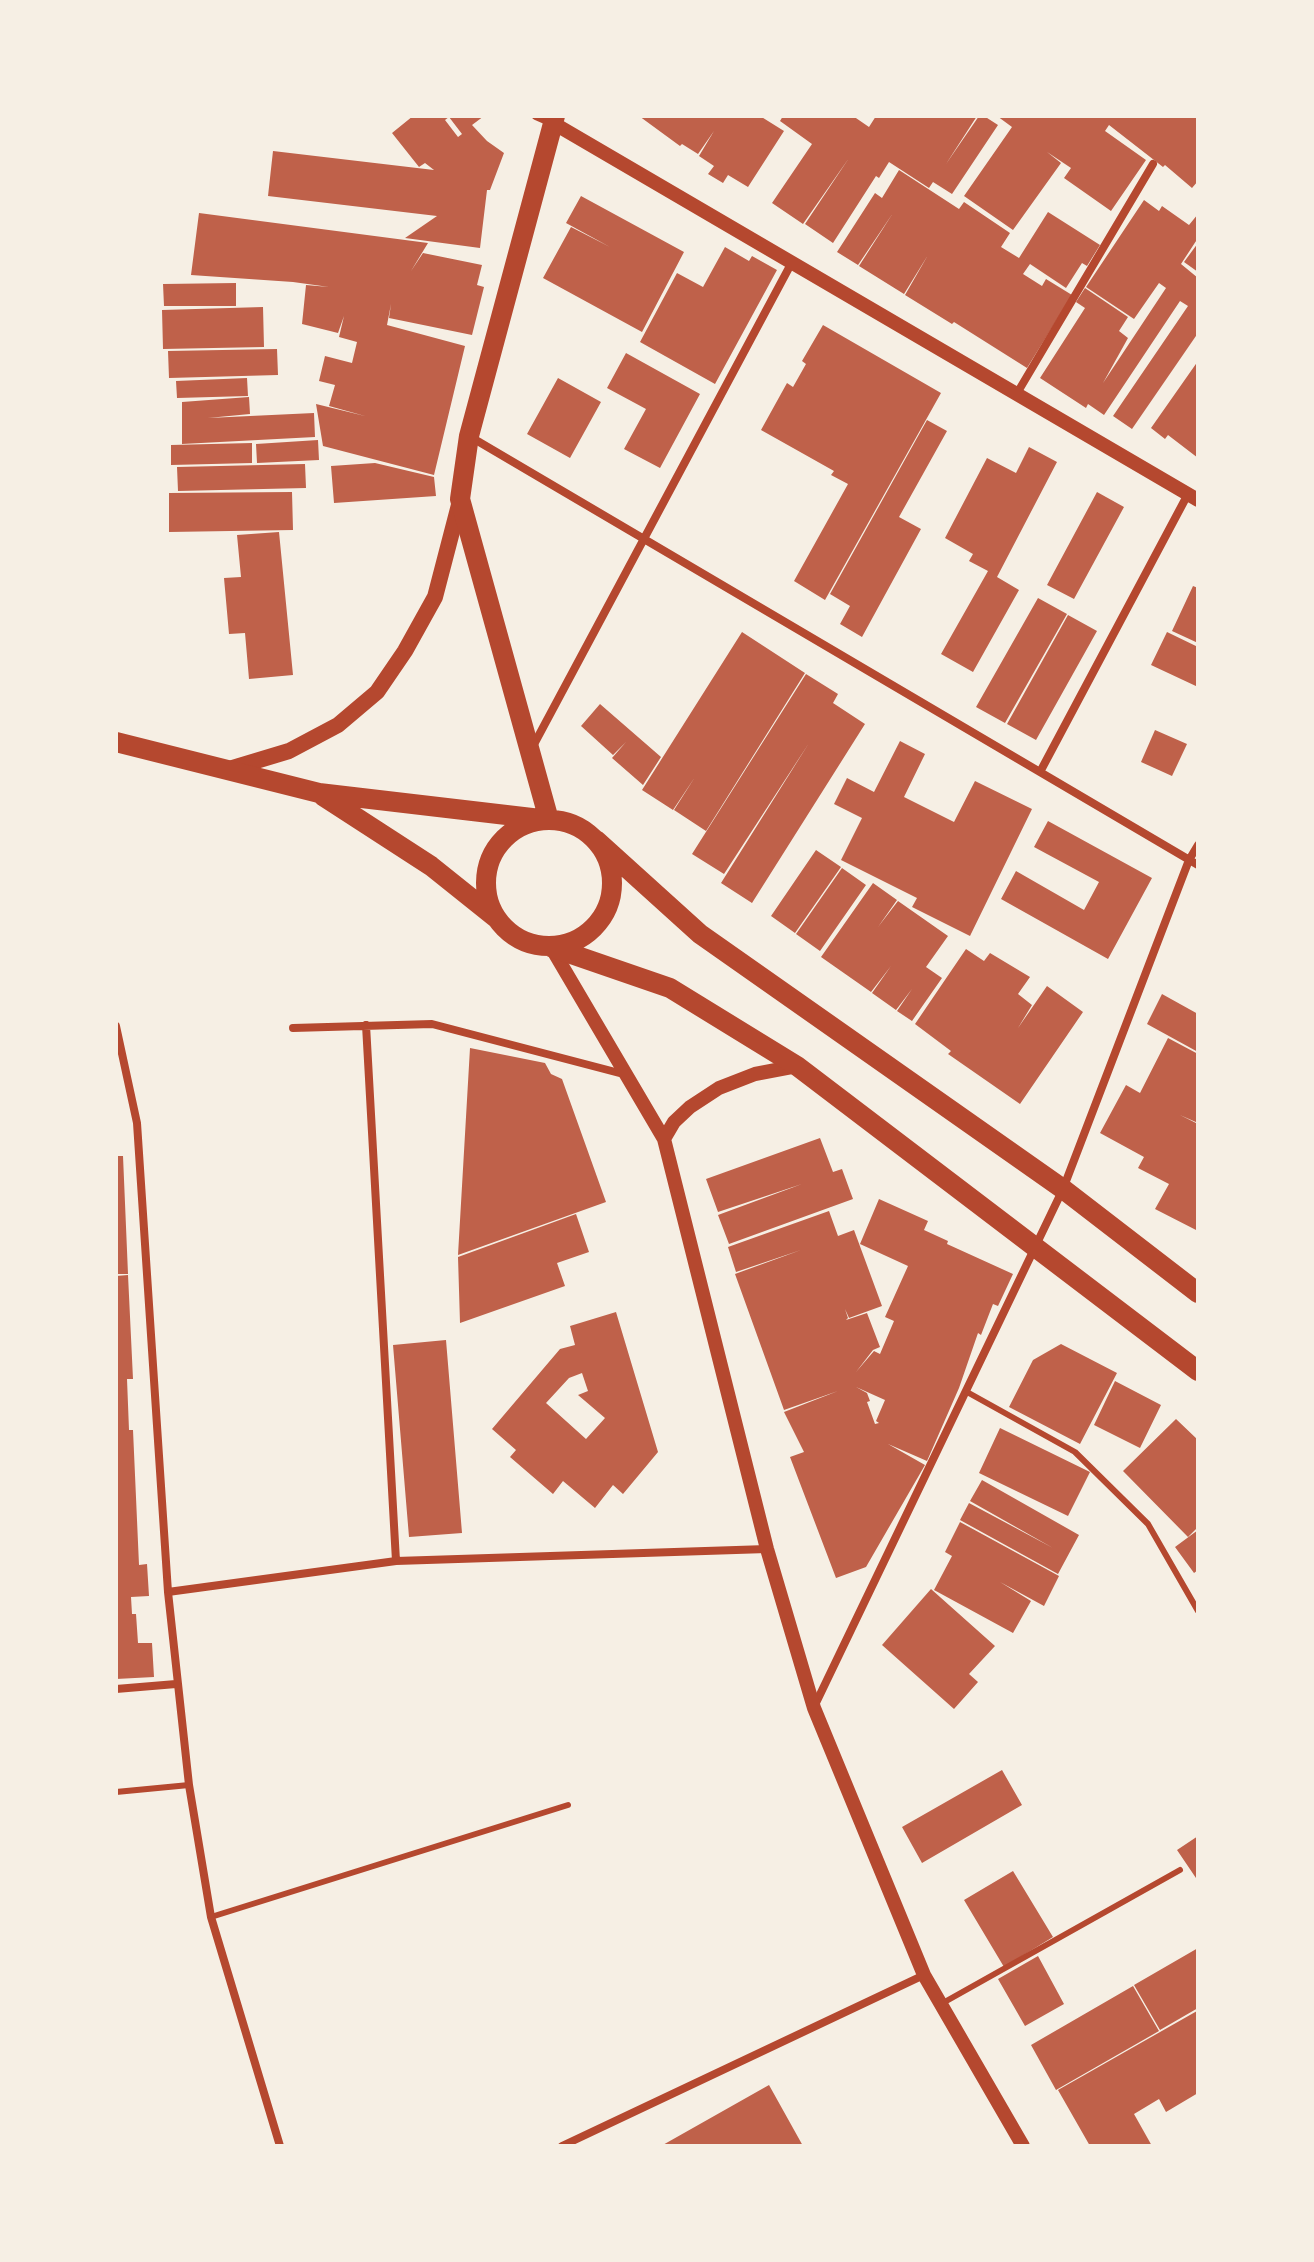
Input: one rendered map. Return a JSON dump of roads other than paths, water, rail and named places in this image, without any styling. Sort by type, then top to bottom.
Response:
[{"type":"main road","points":[[226,770],[289,751],[338,725],[377,692],[405,651],[435,597],[460,499],[469,436],[548,118]]},
{"type":"main road","points":[[460,499],[549,820]]},
{"type":"main road","points":[[116,742],[319,793],[567,822],[596,840],[700,934],[1063,1189],[1198,1293]]},
{"type":"main road","points":[[319,793],[431,866],[512,935],[531,944],[551,947],[670,988],[797,1066],[1198,1371]]},
{"type":"main road","points":[[498,920],[487,892],[489,863],[512,831],[530,823],[549,820]]},
{"type":"main road","points":[[551,947],[571,943],[589,932],[603,917],[611,898],[612,877],[607,858],[596,840]]},
{"type":"street","points":[[548,118],[791,264],[1193,497],[1040,772]]},
{"type":"street","points":[[1015,395],[1153,164]]},
{"type":"street","points":[[529,752],[791,264]]},
{"type":"street","points":[[469,436],[1194,862]]},
{"type":"street","points":[[814,1708],[1063,1189],[1194,862],[1198,845]]},
{"type":"street","points":[[551,947],[664,1139],[767,1549],[814,1708],[924,1975],[1023,2146]]},
{"type":"street","points":[[293,1028],[432,1024],[627,1076]]},
{"type":"street","points":[[366,1025],[396,1561]]},
{"type":"street","points":[[116,1026],[137,1123],[168,1592],[189,1785],[211,1917],[280,2146]]},
{"type":"street","points":[[664,1139],[674,1122],[690,1107],[719,1088],[755,1074],[797,1066]]},
{"type":"street","points":[[168,1592],[396,1561],[767,1549]]},
{"type":"street","points":[[116,1689],[176,1684]]},
{"type":"street","points":[[562,2146],[924,1975]]},
{"type":"lane","points":[[967,1392],[1075,1452],[1148,1524],[1198,1611]]},
{"type":"lane","points":[[116,1792],[189,1785]]},
{"type":"lane","points":[[211,1917],[568,1805]]},
{"type":"lane","points":[[941,2004],[1180,1870]]}]
